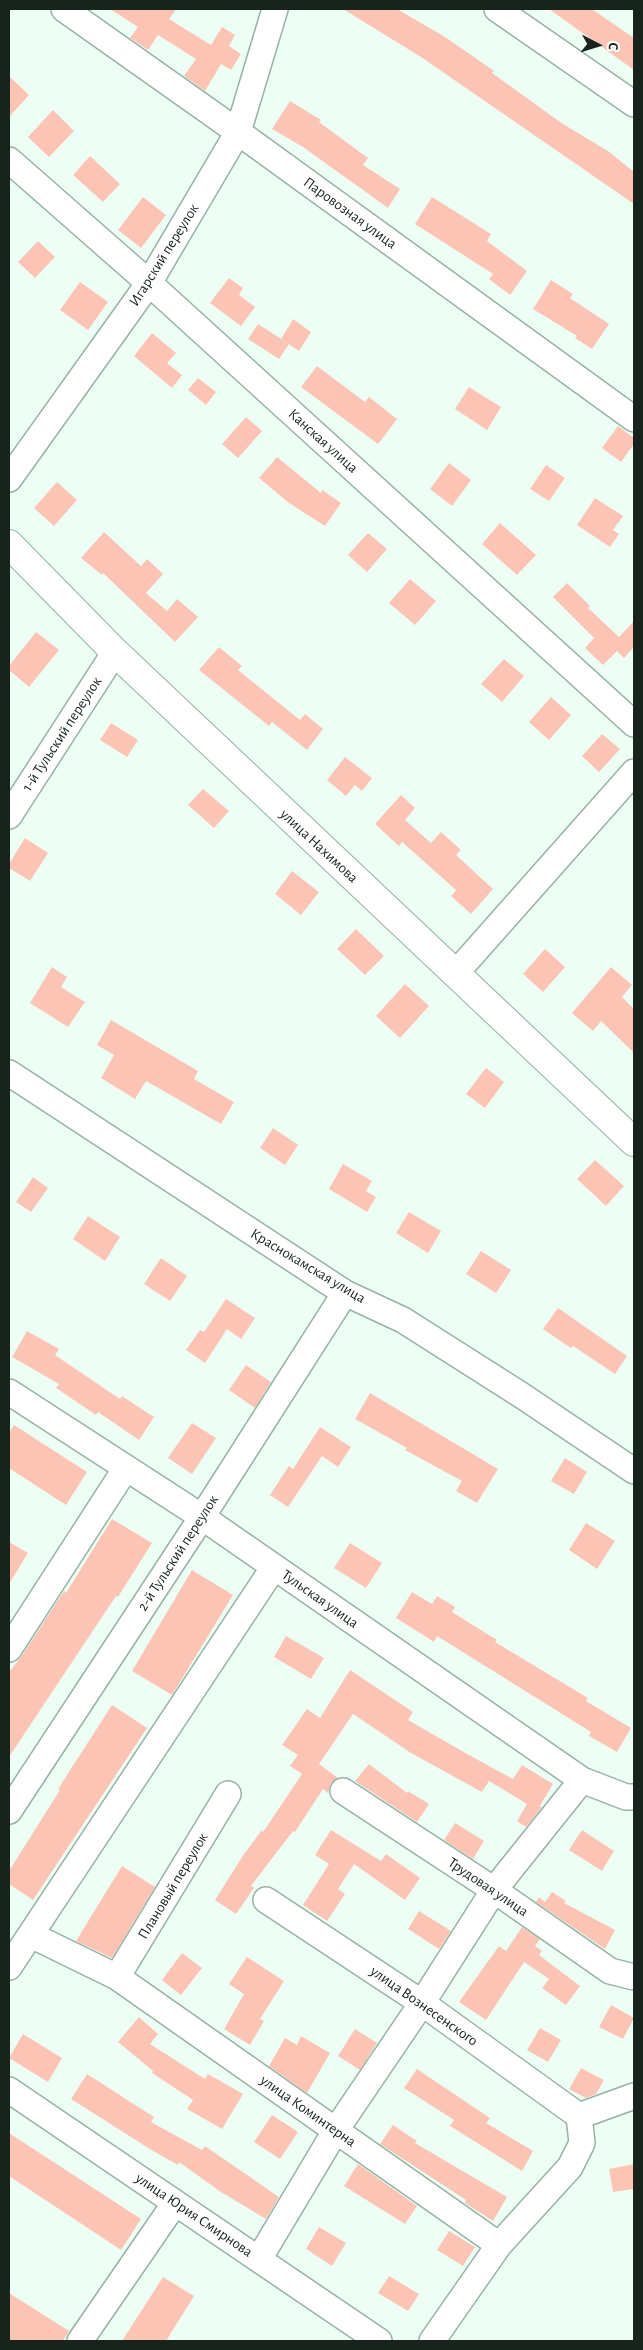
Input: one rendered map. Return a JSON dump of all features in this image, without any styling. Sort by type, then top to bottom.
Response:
[{"type":"main road","name":"улица Нахимова","points":[[9,544],[114,652],[634,1142]]},
{"type":"street","name":"Паровозная улица","points":[[64,9],[238,132],[634,419]]},
{"type":"street","name":"Игарский переулок","points":[[9,479],[149,283],[238,132],[275,9]]},
{"type":"street","points":[[497,9],[634,104]]},
{"type":"street","name":"Канская улица","points":[[9,160],[149,283],[634,724]]},
{"type":"street","name":"1-й Тульский переулок","points":[[9,816],[114,652]]},
{"type":"street","points":[[455,974],[634,772]]},
{"type":"street","name":"Краснокамская улица","points":[[9,1074],[345,1293],[403,1320],[521,1395],[634,1471]]},
{"type":"street","name":"2-й Тульский переулок","points":[[9,1812],[202,1517],[345,1293]]},
{"type":"street","name":"Тульская улица","points":[[9,1392],[202,1517],[582,1780],[626,1797],[634,1797]]},
{"type":"street","points":[[9,1649],[126,1468]]},
{"type":"street","points":[[9,1967],[274,1567]]},
{"type":"street","points":[[259,2258],[336,2130],[422,2003],[494,1890],[582,1780]]},
{"type":"street","name":"Трудовая улица","points":[[343,1791],[494,1890],[610,1970],[634,1976]]},
{"type":"street","name":"Плановый переулок","points":[[117,1977],[228,1794]]},
{"type":"street","name":"улица Вознесенского","points":[[266,1900],[422,2003],[578,2116]]},
{"type":"street","name":"улица Коминтерна","points":[[30,1935],[117,1977],[499,2245]]},
{"type":"street","name":"улица Юрия Смирнова","points":[[9,2090],[379,2341]]},
{"type":"street","points":[[432,2341],[499,2245],[570,2167],[582,2143],[578,2116],[634,2096]]},
{"type":"street","points":[[80,2341],[175,2203]]},
{"type":"building","points":[[110,9],[176,9],[169,19],[211,45],[222,27],[235,35],[229,46],[241,54],[231,70],[221,64],[205,91],[184,76],[196,59],[158,35],[148,50],[130,38],[138,27]]},
{"type":"building","points":[[343,9],[397,9],[445,37],[494,71],[492,73],[563,124],[608,151],[634,172],[634,204],[421,57]]},
{"type":"building","points":[[549,9],[592,9],[634,38],[634,70]]},
{"type":"building","points":[[9,76],[29,95],[9,117]]},
{"type":"building","points":[[290,101],[321,120],[319,122],[368,158],[363,165],[400,189],[388,208],[303,147],[272,129]]},
{"type":"building","points":[[53,110],[74,131],[49,157],[28,137]]},
{"type":"building","points":[[90,156],[120,184],[103,202],[73,175]]},
{"type":"building","points":[[143,197],[166,215],[141,248],[118,230]]},
{"type":"building","points":[[432,197],[491,234],[487,241],[527,271],[510,295],[489,279],[493,274],[415,224]]},
{"type":"building","points":[[38,241],[55,257],[35,278],[18,262]]},
{"type":"building","points":[[229,278],[243,288],[239,295],[255,307],[241,326],[210,303]]},
{"type":"building","points":[[551,280],[573,294],[570,298],[609,324],[592,349],[575,338],[577,336],[533,309]]},
{"type":"building","points":[[80,282],[108,302],[88,330],[60,310]]},
{"type":"building","points":[[293,319],[311,332],[299,351],[281,339]]},
{"type":"building","points":[[258,324],[289,344],[279,359],[248,339]]},
{"type":"building","points":[[152,333],[176,353],[167,363],[182,375],[172,388],[134,356]]},
{"type":"building","points":[[317,366],[365,402],[369,397],[397,419],[378,444],[301,387]]},
{"type":"building","points":[[198,378],[216,392],[206,405],[188,390]]},
{"type":"building","points":[[469,387],[501,407],[487,430],[455,409]]},
{"type":"building","points":[[246,417],[262,431],[238,458],[222,444]]},
{"type":"building","points":[[618,426],[634,438],[634,444],[621,462],[602,448]]},
{"type":"building","points":[[277,457],[321,493],[322,490],[341,503],[325,526],[289,503],[259,478]]},
{"type":"building","points":[[449,463],[471,480],[452,506],[430,489]]},
{"type":"building","points":[[546,465],[565,478],[549,501],[530,489]]},
{"type":"building","points":[[57,482],[77,500],[54,526],[34,508]]},
{"type":"building","points":[[595,498],[623,516],[613,530],[619,534],[610,547],[577,525]]},
{"type":"building","points":[[500,523],[536,555],[517,575],[482,544]]},
{"type":"building","points":[[104,532],[141,566],[147,559],[163,574],[146,593],[167,611],[177,599],[198,617],[175,642],[103,573],[102,575],[81,558]]},
{"type":"building","points":[[368,533],[387,549],[367,572],[348,555]]},
{"type":"building","points":[[410,579],[436,601],[415,625],[389,603]]},
{"type":"building","points":[[567,583],[590,606],[588,608],[619,637],[634,621],[634,647],[624,658],[617,651],[603,665],[585,648],[594,638],[553,597]]},
{"type":"building","points":[[36,632],[59,650],[29,687],[9,670],[9,666]]},
{"type":"building","points":[[219,647],[242,666],[238,670],[300,720],[305,714],[323,729],[307,750],[272,722],[269,726],[199,670]]},
{"type":"building","points":[[504,659],[524,676],[502,702],[481,684]]},
{"type":"building","points":[[551,697],[571,715],[549,740],[529,722]]},
{"type":"building","points":[[111,723],[138,740],[127,757],[100,740]]},
{"type":"building","points":[[602,734],[620,749],[599,772],[582,756]]},
{"type":"building","points":[[345,757],[372,778],[362,791],[355,785],[346,796],[327,780]]},
{"type":"building","points":[[203,789],[229,811],[214,828],[188,805]]},
{"type":"building","points":[[401,795],[415,808],[405,820],[431,843],[441,832],[461,850],[456,855],[493,889],[471,914],[451,896],[456,890],[402,842],[399,846],[375,824]]},
{"type":"building","points":[[25,838],[48,853],[30,881],[9,868],[9,864]]},
{"type":"building","points":[[292,871],[319,892],[301,915],[275,894]]},
{"type":"building","points":[[356,929],[384,956],[365,975],[337,949]]},
{"type":"building","points":[[545,949],[565,967],[543,992],[523,974]]},
{"type":"building","points":[[52,967],[67,977],[61,987],[85,1002],[68,1027],[30,1003]]},
{"type":"building","points":[[611,967],[632,985],[622,997],[634,1009],[634,1053],[601,1021],[593,1031],[572,1013]]},
{"type":"building","points":[[405,984],[429,1006],[400,1038],[376,1016]]},
{"type":"building","points":[[111,1020],[198,1071],[194,1079],[234,1102],[221,1124],[146,1081],[135,1099],[101,1078],[114,1055],[97,1045]]},
{"type":"building","points":[[486,1068],[504,1082],[485,1108],[466,1094]]},
{"type":"building","points":[[273,1128],[298,1145],[285,1165],[260,1148]]},
{"type":"building","points":[[595,1160],[624,1186],[606,1206],[577,1179]]},
{"type":"building","points":[[343,1164],[372,1181],[366,1191],[376,1197],[367,1212],[329,1189]]},
{"type":"building","points":[[33,1177],[48,1188],[31,1212],[16,1202]]},
{"type":"building","points":[[409,1212],[441,1231],[428,1253],[396,1233]]},
{"type":"building","points":[[88,1216],[120,1237],[105,1261],[73,1239]]},
{"type":"building","points":[[481,1251],[511,1270],[496,1293],[466,1274]]},
{"type":"building","points":[[161,1258],[187,1276],[170,1301],[144,1284]]},
{"type":"building","points":[[226,1299],[255,1318],[241,1339],[227,1329],[205,1363],[186,1350],[200,1330],[204,1332]]},
{"type":"building","points":[[558,1308],[627,1356],[615,1374],[543,1329]]},
{"type":"building","points":[[27,1331],[59,1349],[55,1355],[120,1399],[122,1396],[154,1417],[139,1440],[98,1412],[96,1415],[56,1388],[59,1384],[12,1357]]},
{"type":"building","points":[[246,1365],[271,1382],[255,1408],[229,1390]]},
{"type":"building","points":[[370,1393],[498,1469],[477,1503],[456,1491],[462,1481],[405,1450],[407,1448],[355,1419]]},
{"type":"building","points":[[192,1423],[216,1438],[192,1474],[168,1458]]},
{"type":"building","points":[[14,1425],[87,1472],[66,1505],[9,1468],[9,1433]]},
{"type":"building","points":[[320,1427],[351,1447],[338,1467],[322,1456],[288,1507],[270,1495],[289,1466],[293,1469]]},
{"type":"building","points":[[565,1458],[587,1472],[574,1494],[551,1481]]},
{"type":"building","points":[[112,1519],[152,1543],[118,1597],[116,1596],[9,1757],[9,1672],[21,1657],[64,1591],[66,1593]]},
{"type":"building","points":[[586,1523],[615,1541],[597,1569],[569,1550]]},
{"type":"building","points":[[9,1542],[28,1553],[9,1584]]},
{"type":"building","points":[[350,1543],[382,1563],[366,1588],[334,1568]]},
{"type":"building","points":[[192,1570],[233,1595],[172,1695],[132,1671]]},
{"type":"building","points":[[412,1592],[432,1604],[437,1596],[455,1607],[452,1612],[497,1640],[495,1642],[588,1698],[586,1701],[631,1728],[617,1752],[589,1736],[591,1732],[437,1636],[434,1642],[396,1618]]},
{"type":"building","points":[[286,1636],[324,1658],[311,1679],[274,1657]]},
{"type":"building","points":[[350,1670],[413,1712],[408,1720],[469,1755],[513,1779],[522,1765],[553,1784],[540,1806],[542,1807],[526,1827],[517,1821],[527,1804],[489,1781],[482,1792],[411,1753],[353,1714],[319,1764],[338,1778],[331,1783],[328,1793],[323,1789],[295,1832],[293,1831],[251,1886],[254,1888],[236,1914],[215,1900],[244,1854],[262,1830],[263,1832],[302,1774],[290,1766],[298,1755],[282,1745],[307,1709],[320,1718]]},
{"type":"building","points":[[112,1705],[147,1728],[33,1900],[9,1884],[9,1871],[60,1790],[58,1789]]},
{"type":"building","points":[[369,1764],[407,1793],[408,1791],[429,1804],[417,1822],[355,1781]]},
{"type":"building","points":[[455,1823],[484,1841],[473,1859],[444,1840]]},
{"type":"building","points":[[331,1830],[381,1861],[386,1854],[420,1878],[405,1900],[354,1864],[338,1889],[345,1894],[327,1921],[303,1905],[329,1864],[315,1855]]},
{"type":"building","points":[[582,1830],[614,1851],[602,1871],[569,1850]]},
{"type":"building","points":[[122,1866],[155,1887],[112,1958],[76,1941]]},
{"type":"building","points":[[552,1892],[566,1901],[564,1903],[615,1930],[605,1949],[536,1902],[539,1897],[545,1902]]},
{"type":"building","points":[[419,1911],[451,1931],[439,1949],[408,1929]]},
{"type":"building","points":[[522,1927],[540,1939],[535,1946],[542,1951],[539,1955],[580,1986],[566,2005],[542,1988],[549,1979],[524,1962],[486,2020],[459,2002],[499,1946],[506,1951]]},
{"type":"building","points":[[182,1953],[202,1968],[181,1995],[162,1980]]},
{"type":"building","points":[[247,1957],[284,1981],[260,2019],[264,2021],[250,2045],[224,2029],[244,1994],[229,1984]]},
{"type":"building","points":[[611,2005],[634,2018],[623,2039],[599,2027]]},
{"type":"building","points":[[139,2017],[158,2034],[150,2044],[205,2079],[208,2074],[243,2094],[222,2129],[187,2109],[193,2100],[152,2073],[153,2071],[118,2042]]},
{"type":"building","points":[[540,2028],[561,2040],[548,2062],[527,2050]]},
{"type":"building","points":[[355,2029],[377,2043],[360,2070],[338,2056]]},
{"type":"building","points":[[23,2034],[62,2058],[48,2082],[9,2058]]},
{"type":"building","points":[[301,2036],[330,2053],[307,2093],[269,2066],[285,2038],[297,2045]]},
{"type":"building","points":[[581,2068],[604,2080],[596,2094],[586,2098],[569,2089]]},
{"type":"building","points":[[417,2069],[490,2118],[486,2123],[533,2151],[522,2171],[450,2126],[454,2120],[404,2088]]},
{"type":"building","points":[[87,2074],[154,2117],[151,2122],[202,2150],[205,2146],[279,2197],[266,2219],[221,2192],[179,2162],[178,2165],[153,2151],[71,2099]]},
{"type":"building","points":[[272,2115],[298,2132],[280,2159],[254,2142]]},
{"type":"building","points":[[393,2125],[417,2141],[415,2143],[507,2197],[493,2221],[465,2203],[466,2200],[380,2144]]},
{"type":"building","points":[[9,2133],[141,2219],[121,2250],[9,2176]]},
{"type":"building","points":[[358,2164],[417,2206],[405,2224],[344,2186]]},
{"type":"building","points":[[634,2164],[634,2189],[613,2192],[609,2169]]},
{"type":"building","points":[[319,2227],[346,2243],[332,2266],[306,2249]]},
{"type":"building","points":[[449,2231],[475,2247],[463,2266],[437,2250]]},
{"type":"building","points":[[389,2276],[419,2294],[408,2311],[378,2293]]},
{"type":"building","points":[[163,2277],[194,2296],[166,2341],[122,2341]]},
{"type":"building","points":[[9,2293],[69,2331],[63,2341],[9,2341]]}]
